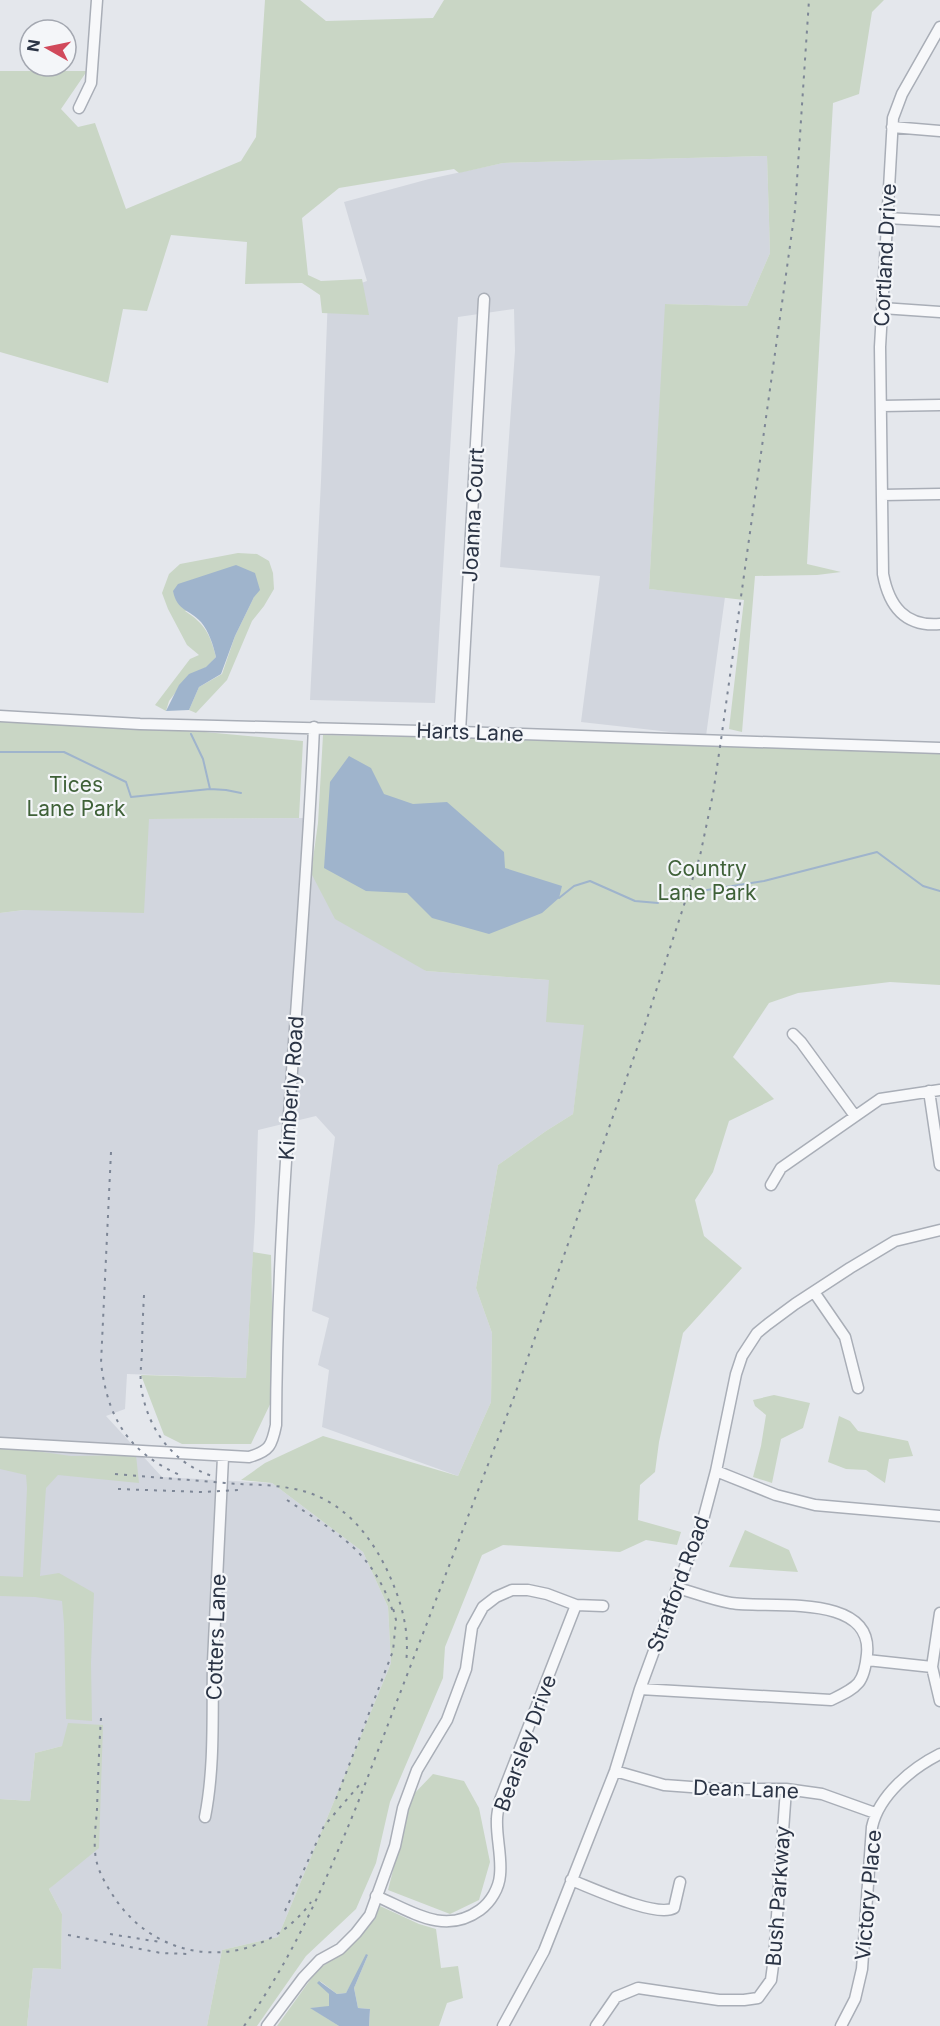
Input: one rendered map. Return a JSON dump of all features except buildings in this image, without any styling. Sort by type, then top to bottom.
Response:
[{"type":"street","points":[[79,108],[91,83],[97,0]]},
{"type":"street","name":"Cortland Drive","points":[[940,27],[902,94],[892,127],[880,347],[883,574],[888,597],[895,607],[911,620],[923,624],[940,624]]},
{"type":"street","points":[[892,127],[940,130]]},
{"type":"street","points":[[887,218],[940,221]]},
{"type":"street","name":"Joanna Court","points":[[460,732],[484,299]]},
{"type":"street","points":[[882,308],[940,312]]},
{"type":"street","points":[[881,406],[940,405]]},
{"type":"street","points":[[882,495],[940,494]]},
{"type":"street","name":"Harts Lane","points":[[0,716],[140,724],[940,748]]},
{"type":"street","name":"Kimberly Road","points":[[223,1457],[249,1457],[260,1454],[269,1448],[276,1425],[286,1140],[309,836],[314,728]]},
{"type":"street","points":[[793,1034],[855,1116]]},
{"type":"street","points":[[771,1185],[781,1168],[880,1099],[934,1090],[940,1165]]},
{"type":"street","name":"Stratford Road","points":[[503,2026],[544,1951],[615,1771],[640,1689],[699,1535],[716,1472],[736,1374],[742,1356],[757,1333],[795,1304],[895,1241],[940,1230]]},
{"type":"street","points":[[814,1292],[845,1337],[858,1388]]},
{"type":"street","points":[[0,1443],[223,1457]]},
{"type":"street","name":"Cotters Lane","points":[[205,1817],[214,1705],[213,1665],[223,1457]]},
{"type":"street","points":[[716,1472],[776,1495],[815,1506],[940,1516]]},
{"type":"street","points":[[640,1689],[831,1700],[849,1691],[862,1680],[867,1660],[868,1642],[861,1628],[849,1616],[833,1610],[730,1603],[678,1588]]},
{"type":"street","points":[[267,2026],[303,1978],[320,1960],[340,1949],[370,1915],[395,1846],[403,1808],[414,1779],[447,1720],[466,1670],[472,1627],[483,1607],[496,1597],[512,1590],[547,1594],[576,1605],[603,1606]]},
{"type":"street","name":"Bearsley Drive","points":[[376,1896],[432,1921],[448,1923],[468,1918],[484,1907],[496,1892],[500,1875],[496,1818],[500,1800],[576,1605]]},
{"type":"street","points":[[940,1613],[932,1667],[940,1701]]},
{"type":"street","points":[[867,1660],[932,1667]]},
{"type":"street","name":"Victory Place","points":[[842,2026],[855,1999],[862,1969],[872,1827],[875,1814],[893,1790],[925,1761],[940,1754]]},
{"type":"street","name":"Dean Lane","points":[[615,1771],[664,1785],[786,1790],[822,1794],[875,1814]]},
{"type":"street","name":"Bush Parkway","points":[[596,2026],[616,1997],[638,1988],[719,2000],[758,1998],[771,1980],[774,1958],[786,1790]]},
{"type":"street","points":[[572,1880],[646,1908],[660,1911],[674,1908],[680,1882]]},
{"type":"shaded area","points":[[767,156],[770,253],[747,306],[666,304],[649,589],[725,597],[706,736],[581,722],[600,576],[500,567],[515,351],[514,309],[458,317],[435,703],[310,700],[328,295],[367,281],[344,202],[429,179],[503,163]]},
{"type":"shaded area","points":[[314,818],[311,873],[426,971],[549,980],[585,1024],[573,1114],[498,1165],[476,1288],[492,1333],[491,1402],[458,1476],[322,1427],[329,1370],[318,1365],[329,1318],[312,1311],[335,1137],[316,1116],[258,1130],[246,1378],[127,1374],[125,1409],[106,1416],[162,1477],[272,1483],[363,1552],[388,1607],[391,1663],[278,1937],[222,1950],[207,2026],[27,2026],[33,1968],[61,1969],[62,1914],[49,1889],[64,1875],[62,1746],[35,1753],[30,1801],[0,1799],[0,913],[24,910],[149,819]]},
{"type":"green space","points":[[265,0],[300,0],[326,21],[433,18],[444,0],[884,0],[872,12],[859,94],[833,103],[807,564],[841,572],[817,575],[755,576],[742,732],[729,729],[744,600],[649,589],[665,304],[747,306],[770,253],[767,156],[503,163],[459,173],[454,169],[339,188],[302,218],[308,275],[321,281],[362,279],[369,315],[322,313],[320,295],[302,283],[245,284],[247,242],[171,235],[147,311],[123,309],[108,383],[0,352],[0,71],[18,71],[18,78],[78,78],[78,71],[87,71],[61,109],[78,127],[95,123],[126,209],[241,161],[256,137]]},
{"type":"green space","points":[[238,553],[257,554],[269,561],[273,573],[274,589],[252,621],[227,680],[196,713],[189,710],[199,687],[222,674],[235,636],[254,597],[185,611],[206,630],[216,657],[207,667],[189,675],[169,701],[166,711],[155,705],[190,659],[199,655],[187,645],[162,593],[169,574],[180,564]]},
{"type":"green space","name":"Tices Lane Park","points":[[0,713],[303,741],[299,818],[149,819],[144,913],[24,910],[0,913]]},
{"type":"green space","name":"Country Lane Park","points":[[323,735],[940,749],[940,985],[890,982],[798,993],[769,1003],[733,1057],[774,1099],[729,1121],[713,1172],[695,1200],[704,1236],[742,1268],[683,1333],[659,1442],[655,1472],[640,1485],[638,1520],[681,1532],[677,1545],[646,1540],[620,1552],[503,1545],[482,1555],[445,1647],[443,1678],[390,1802],[376,1863],[356,1909],[306,1956],[257,2026],[207,2026],[222,1950],[278,1937],[391,1663],[388,1607],[363,1552],[272,1483],[241,1480],[265,1463],[323,1436],[458,1476],[491,1402],[492,1333],[476,1288],[498,1165],[573,1114],[584,1025],[546,1022],[549,980],[426,971],[335,919],[311,873],[318,823]]},
{"type":"green space","points":[[253,1252],[271,1255],[274,1396],[251,1444],[182,1444],[164,1435],[141,1375],[246,1378]]},
{"type":"green space","points":[[774,1395],[810,1403],[803,1428],[781,1439],[772,1483],[753,1477],[766,1415],[755,1406],[753,1400]]},
{"type":"green space","points":[[839,1416],[850,1421],[858,1431],[908,1441],[913,1456],[889,1459],[885,1483],[866,1470],[846,1469],[828,1462]]},
{"type":"green space","points":[[0,1446],[71,1456],[136,1455],[139,1483],[58,1475],[46,1488],[40,1576],[59,1573],[94,1593],[91,1663],[92,1721],[66,1719],[62,1601],[35,1597],[0,1596],[0,1576],[23,1577],[27,1488],[26,1475],[0,1469]]},
{"type":"green space","points":[[745,1530],[789,1550],[798,1572],[729,1567]]},
{"type":"green space","points":[[68,1723],[103,1725],[99,1848],[49,1889],[62,1914],[61,1969],[33,1968],[27,2026],[0,2026],[0,1799],[30,1801],[35,1753],[62,1746]]},
{"type":"green space","points":[[433,1774],[464,1781],[479,1808],[490,1862],[479,1900],[450,1914],[388,1890],[412,1796]]},
{"type":"green space","points":[[380,1906],[419,1924],[436,1929],[441,1968],[458,1966],[463,1998],[447,2003],[439,2026],[369,2026],[370,2009],[358,2008],[354,1988],[368,1955],[346,1993],[337,1994],[320,1981],[329,1994],[329,2007],[311,2008],[339,2026],[277,2026],[318,1969],[343,1953],[375,1919]]},
{"type":"water","points":[[236,565],[255,573],[260,590],[254,597],[235,636],[221,674],[199,687],[189,710],[166,711],[179,685],[189,674],[206,667],[216,657],[204,626],[180,606],[173,591],[178,584]]},
{"type":"water","points":[[349,756],[371,768],[384,794],[413,804],[447,802],[504,852],[505,868],[562,886],[559,898],[542,913],[489,934],[432,918],[407,893],[366,891],[324,868],[330,782]]},
{"type":"water","points":[[366,1954],[368,1955],[354,1988],[358,2008],[370,2009],[369,2026],[339,2026],[310,2008],[329,2006],[329,1994],[317,1983],[319,1981],[337,1994],[346,1993]]},
{"type":"waterway","points":[[0,752],[64,752],[126,782],[131,797],[210,789],[203,759],[191,734]]},
{"type":"waterway","points":[[210,789],[241,793]]},
{"type":"waterway","points":[[707,890],[764,881],[877,852],[923,886],[940,891]]},
{"type":"waterway","points":[[559,898],[574,886],[590,881],[635,901],[658,903]]},
{"type":"railway","points":[[244,2026],[293,1947],[357,1805],[514,1397],[641,1037],[700,856],[721,740],[795,210],[809,0]]},
{"type":"railway","points":[[111,1152],[101,1363],[104,1383],[109,1401],[124,1432],[148,1457],[182,1476]]},
{"type":"railway","points":[[144,1295],[141,1382],[149,1417],[164,1443],[175,1454],[200,1471],[215,1477]]},
{"type":"railway","points":[[115,1474],[281,1487],[306,1492],[336,1506],[360,1528],[387,1570],[403,1615],[407,1639],[406,1663]]},
{"type":"railway","points":[[118,1489],[202,1492],[238,1490]]},
{"type":"railway","points":[[287,1500],[337,1534],[364,1558],[385,1591],[393,1612]]},
{"type":"railway","points":[[336,1799],[393,1651],[396,1620],[392,1604]]},
{"type":"railway","points":[[101,1718],[95,1840],[97,1865],[116,1900],[136,1923],[160,1939],[186,1949],[213,1952],[240,1949],[267,1940],[291,1924],[311,1902]]},
{"type":"railway","points":[[285,1911],[324,1826],[361,1783]]},
{"type":"railway","points":[[110,1934],[160,1942]]},
{"type":"railway","points":[[68,1935],[161,1953],[189,1954]]}]
